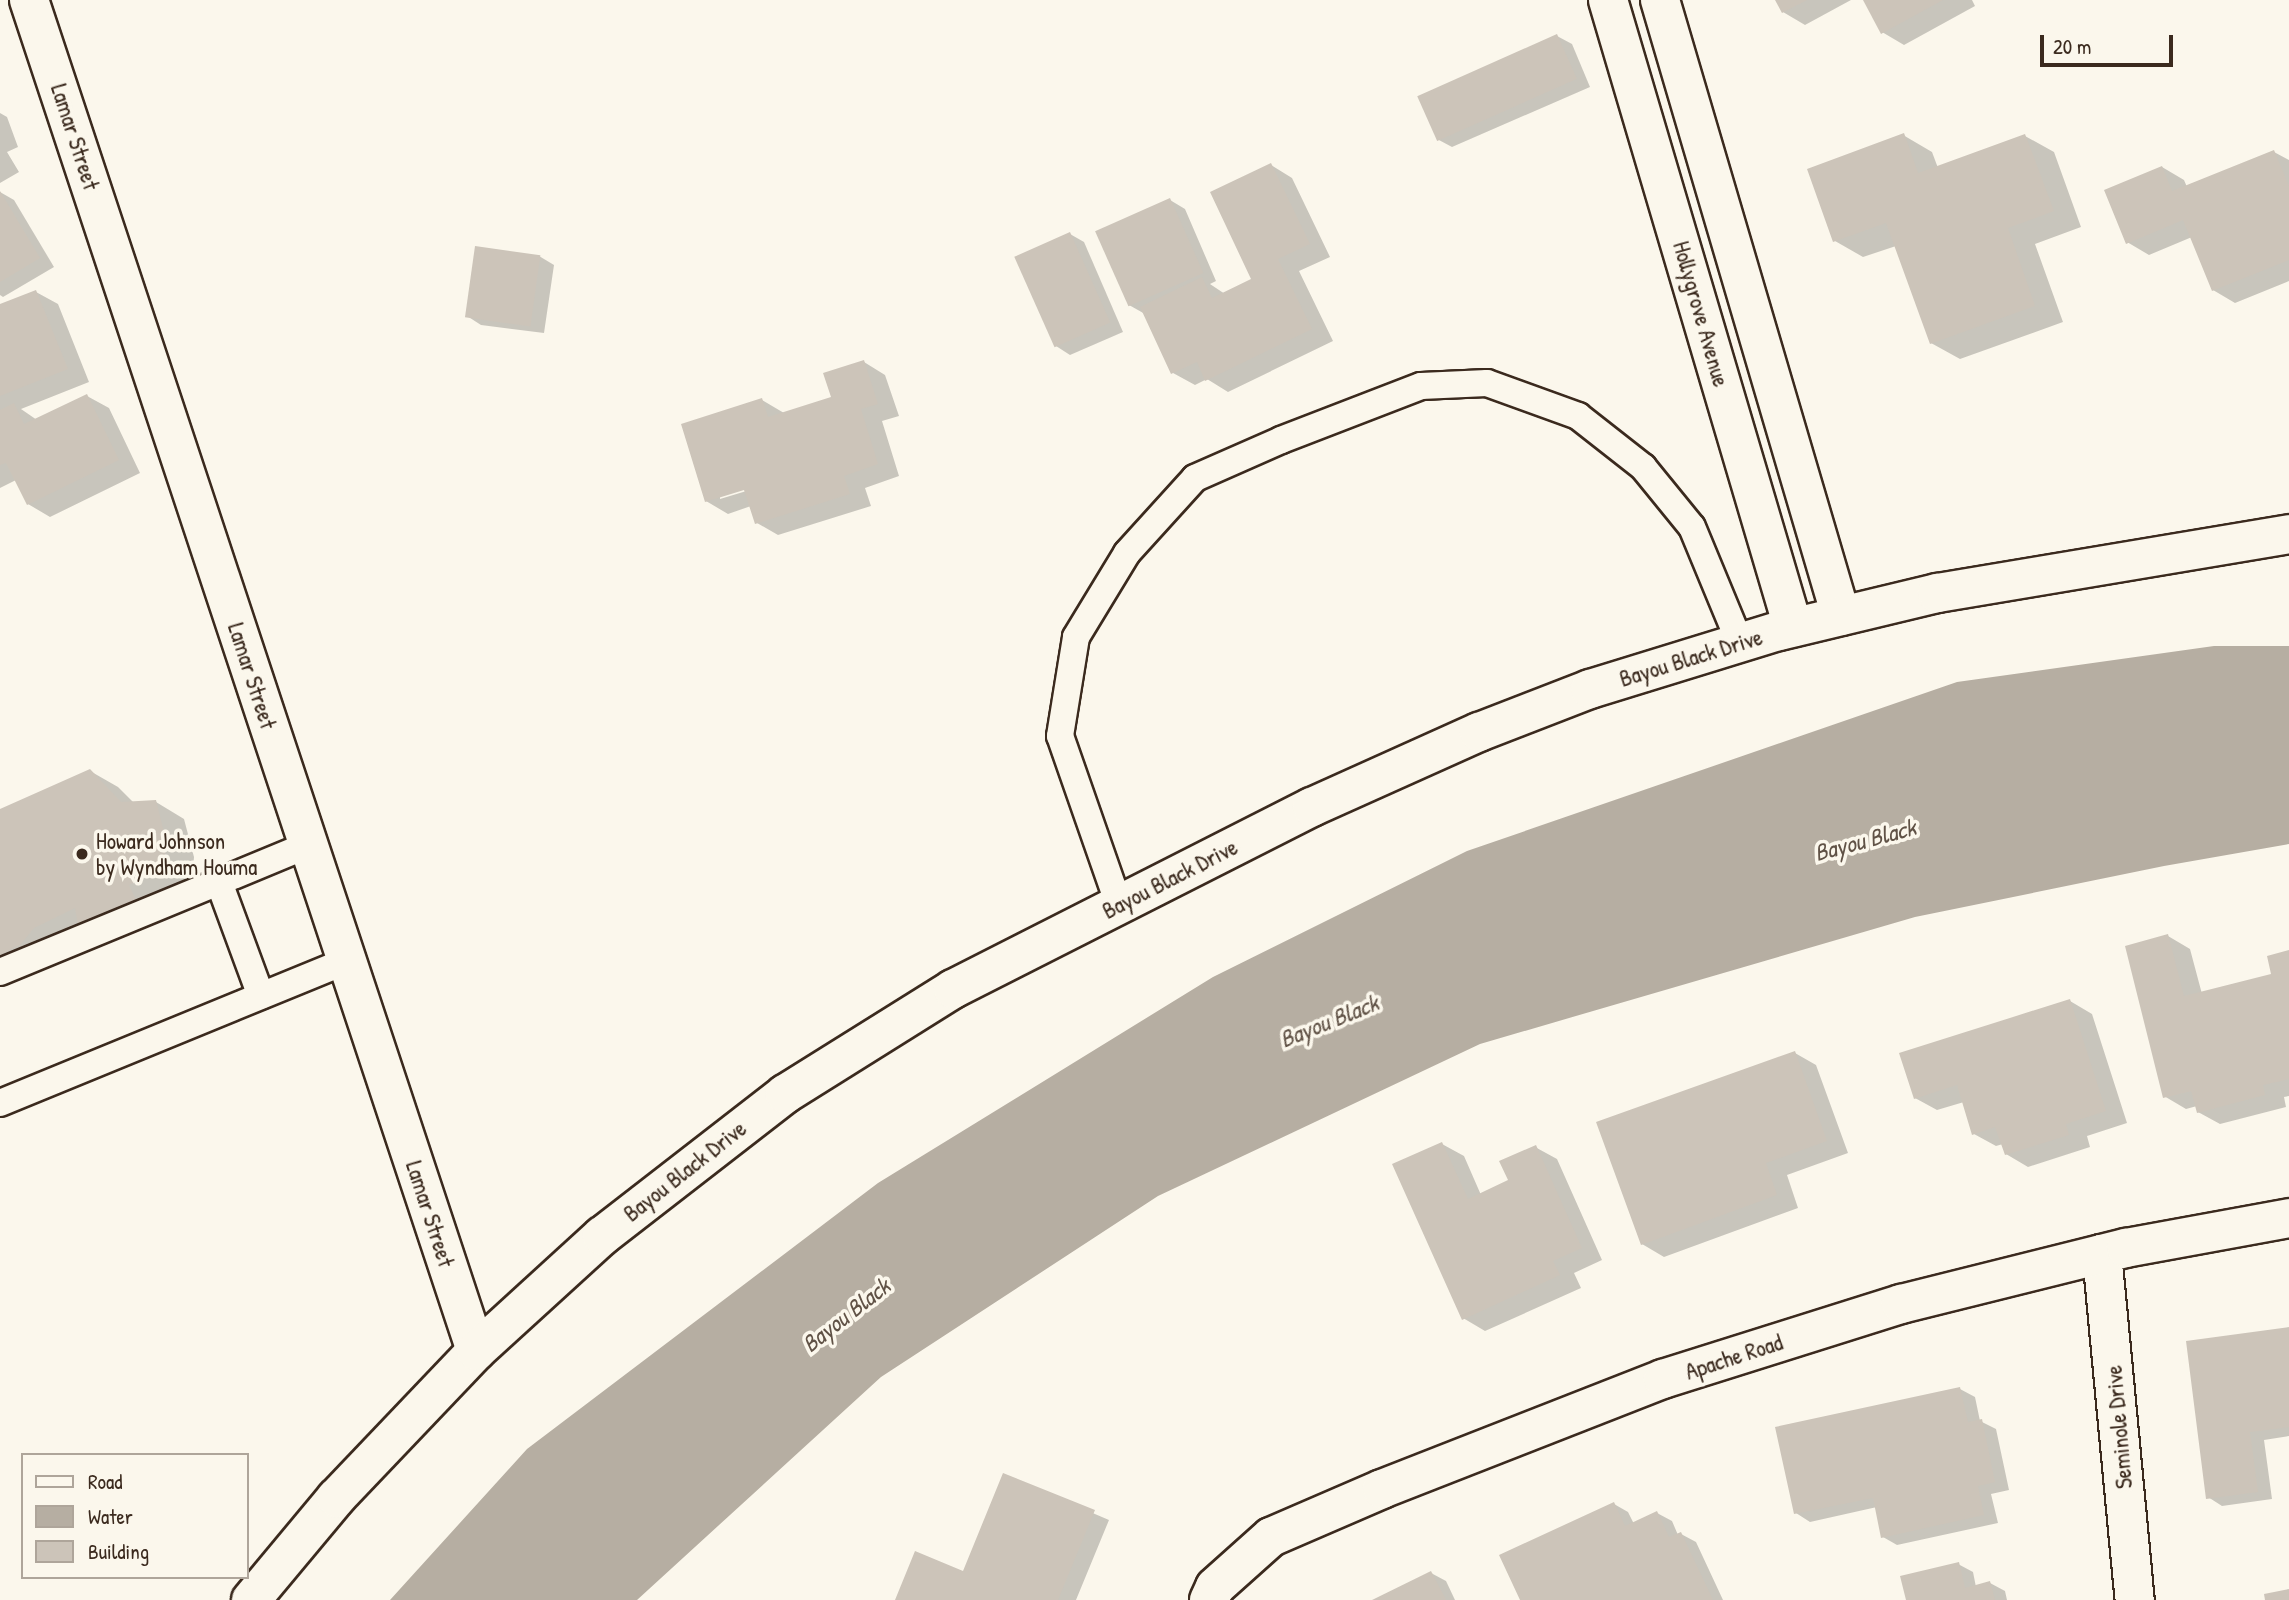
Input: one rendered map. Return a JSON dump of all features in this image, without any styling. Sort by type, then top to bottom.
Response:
[{"type":"street","name":"Lamar Street","points":[[29,0],[475,1351]]},
{"type":"street","name":"Hollygrove Avenue","points":[[1608,0],[1793,627]]},
{"type":"street","points":[[1660,0],[1841,616]]},
{"type":"street","name":"Bayou Black Drive","points":[[251,1600],[335,1498],[475,1351],[602,1236],[785,1094],[953,989],[1312,807],[1479,732],[1590,689],[1793,627],[1937,593],[2289,534]]},
{"type":"street","name":"Apache Road","points":[[1212,1594],[1271,1538],[1382,1489],[1663,1379],[1901,1304],[2102,1254],[2289,1218]]},
{"type":"street","name":"Seminole Drive","points":[[2102,1254],[2135,1600]]},
{"type":"lane","points":[[1119,905],[1060,736],[1076,637],[1127,553],[1195,478],[1281,440],[1421,386],[1487,383],[1578,416],[1643,467],[1692,527],[1740,643]]},
{"type":"lane","points":[[0,972],[308,845]]},
{"type":"lane","points":[[219,882],[261,996]]},
{"type":"lane","points":[[0,1103],[347,961]]},
{"type":"water","name":"Bayou Black","points":[[2214,646],[2289,646],[2289,844],[2164,866],[1915,917],[1480,1044],[1158,1196],[881,1377],[637,1600],[390,1600],[527,1449],[878,1183],[1213,977],[1467,851],[1957,682]]},
{"type":"building","points":[[1775,0],[1807,0],[1782,13]]},
{"type":"building","points":[[1863,0],[1943,0],[1881,34]]},
{"type":"building","points":[[1557,34],[1577,79],[1437,141],[1417,96]]},
{"type":"building","points":[[1904,133],[1918,173],[2025,134],[2054,211],[2008,228],[2035,306],[1930,344],[1886,223],[1833,242],[1807,169]]},
{"type":"building","points":[[2274,150],[2289,186],[2289,260],[2212,291],[2183,220],[2126,244],[2104,190],[2162,166],[2172,191]]},
{"type":"building","points":[[1271,163],[1310,244],[1278,259],[1312,329],[1205,381],[1197,362],[1171,374],[1140,307],[1202,277],[1212,298],[1251,279],[1210,192]]},
{"type":"building","points":[[0,191],[40,258],[0,282]]},
{"type":"building","points":[[1170,198],[1203,273],[1128,306],[1095,231]]},
{"type":"building","points":[[1070,232],[1110,322],[1055,347],[1014,257]]},
{"type":"building","points":[[475,246],[540,255],[530,326],[465,317]]},
{"type":"building","points":[[36,290],[68,369],[0,396],[0,304]]},
{"type":"building","points":[[864,360],[878,404],[861,409],[878,464],[844,476],[850,494],[755,524],[744,490],[705,502],[681,424],[762,398],[768,417],[831,397],[823,373]]},
{"type":"building","points":[[87,394],[119,460],[27,505],[6,463],[0,465],[0,410],[14,403],[24,424]]},
{"type":"building","name":"Howard Johnson by Wyndham Houma","points":[[90,769],[121,802],[156,800],[166,840],[164,868],[129,885],[136,900],[78,925],[75,908],[34,928],[21,944],[0,955],[0,809]]},
{"type":"building","points":[[2168,934],[2184,996],[2271,974],[2267,956],[2289,950],[2289,1079],[2263,1085],[2265,1095],[2197,1113],[2191,1091],[2163,1098],[2125,946]]},
{"type":"building","points":[[2070,999],[2106,1111],[2066,1124],[2069,1135],[2005,1155],[1995,1127],[1972,1135],[1957,1085],[1914,1099],[1899,1053]]},
{"type":"building","points":[[1795,1051],[1827,1141],[1766,1163],[1777,1195],[1641,1245],[1596,1122]]},
{"type":"building","points":[[1442,1142],[1468,1199],[1508,1180],[1499,1161],[1536,1145],[1582,1248],[1553,1261],[1560,1275],[1462,1320],[1392,1164]]},
{"type":"building","points":[[2289,1327],[2289,1427],[2250,1432],[2258,1492],[2206,1499],[2186,1341]]},
{"type":"building","points":[[1960,1387],[1968,1422],[1982,1419],[1995,1482],[1978,1486],[1984,1515],[1881,1538],[1873,1498],[1794,1514],[1775,1427]]},
{"type":"building","points":[[1003,1473],[1095,1510],[1058,1600],[895,1600],[915,1551],[963,1571]]},
{"type":"building","points":[[1614,1502],[1625,1526],[1657,1511],[1669,1537],[1681,1532],[1713,1600],[1520,1600],[1499,1555]]},
{"type":"building","points":[[1959,1562],[1965,1588],[1990,1581],[1995,1600],[1906,1600],[1900,1576]]},
{"type":"building","points":[[1431,1571],[1446,1600],[1372,1600]]},
{"type":"building","points":[[2289,1589],[2289,1600],[2265,1600],[2264,1594]]},
{"type":"place","name":"Howard Johnson by Wyndham Houma","points":[[82,854]]}]
